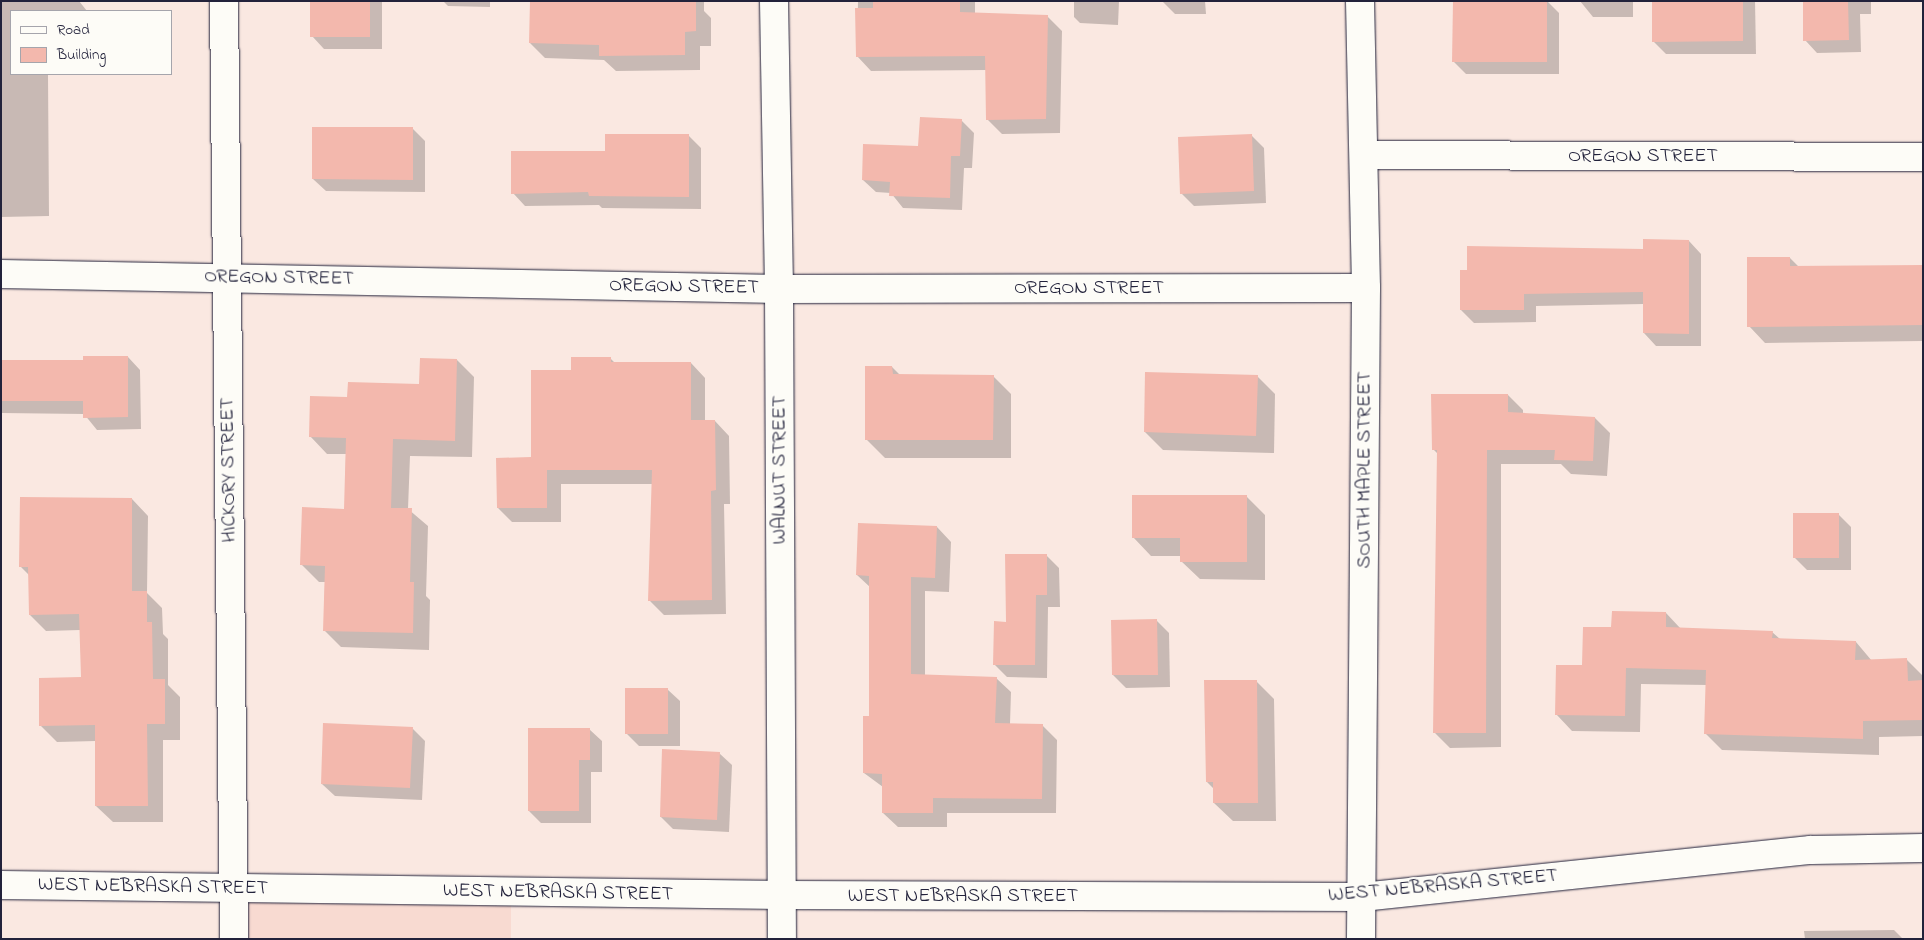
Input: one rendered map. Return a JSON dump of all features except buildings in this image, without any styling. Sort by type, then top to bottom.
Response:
[{"type":"street","name":"HICKORY STREET","points":[[224,1],[234,939]]},
{"type":"street","name":"WALNUT STREET","points":[[774,1],[779,289],[782,939]]},
{"type":"street","name":"SOUTH MAPLE STREET","points":[[1360,1],[1366,288],[1361,939]]},
{"type":"street","name":"OREGON STREET","points":[[1364,155],[1923,158]]},
{"type":"street","name":"OREGON STREET","points":[[1,274],[779,289],[1366,288]]},
{"type":"street","name":"WEST NEBRASKA STREET","points":[[1,885],[782,895],[1362,897],[1811,850],[1923,848]]},
{"type":"shaded area","points":[[229,894],[511,901],[511,939],[229,939]]}]
